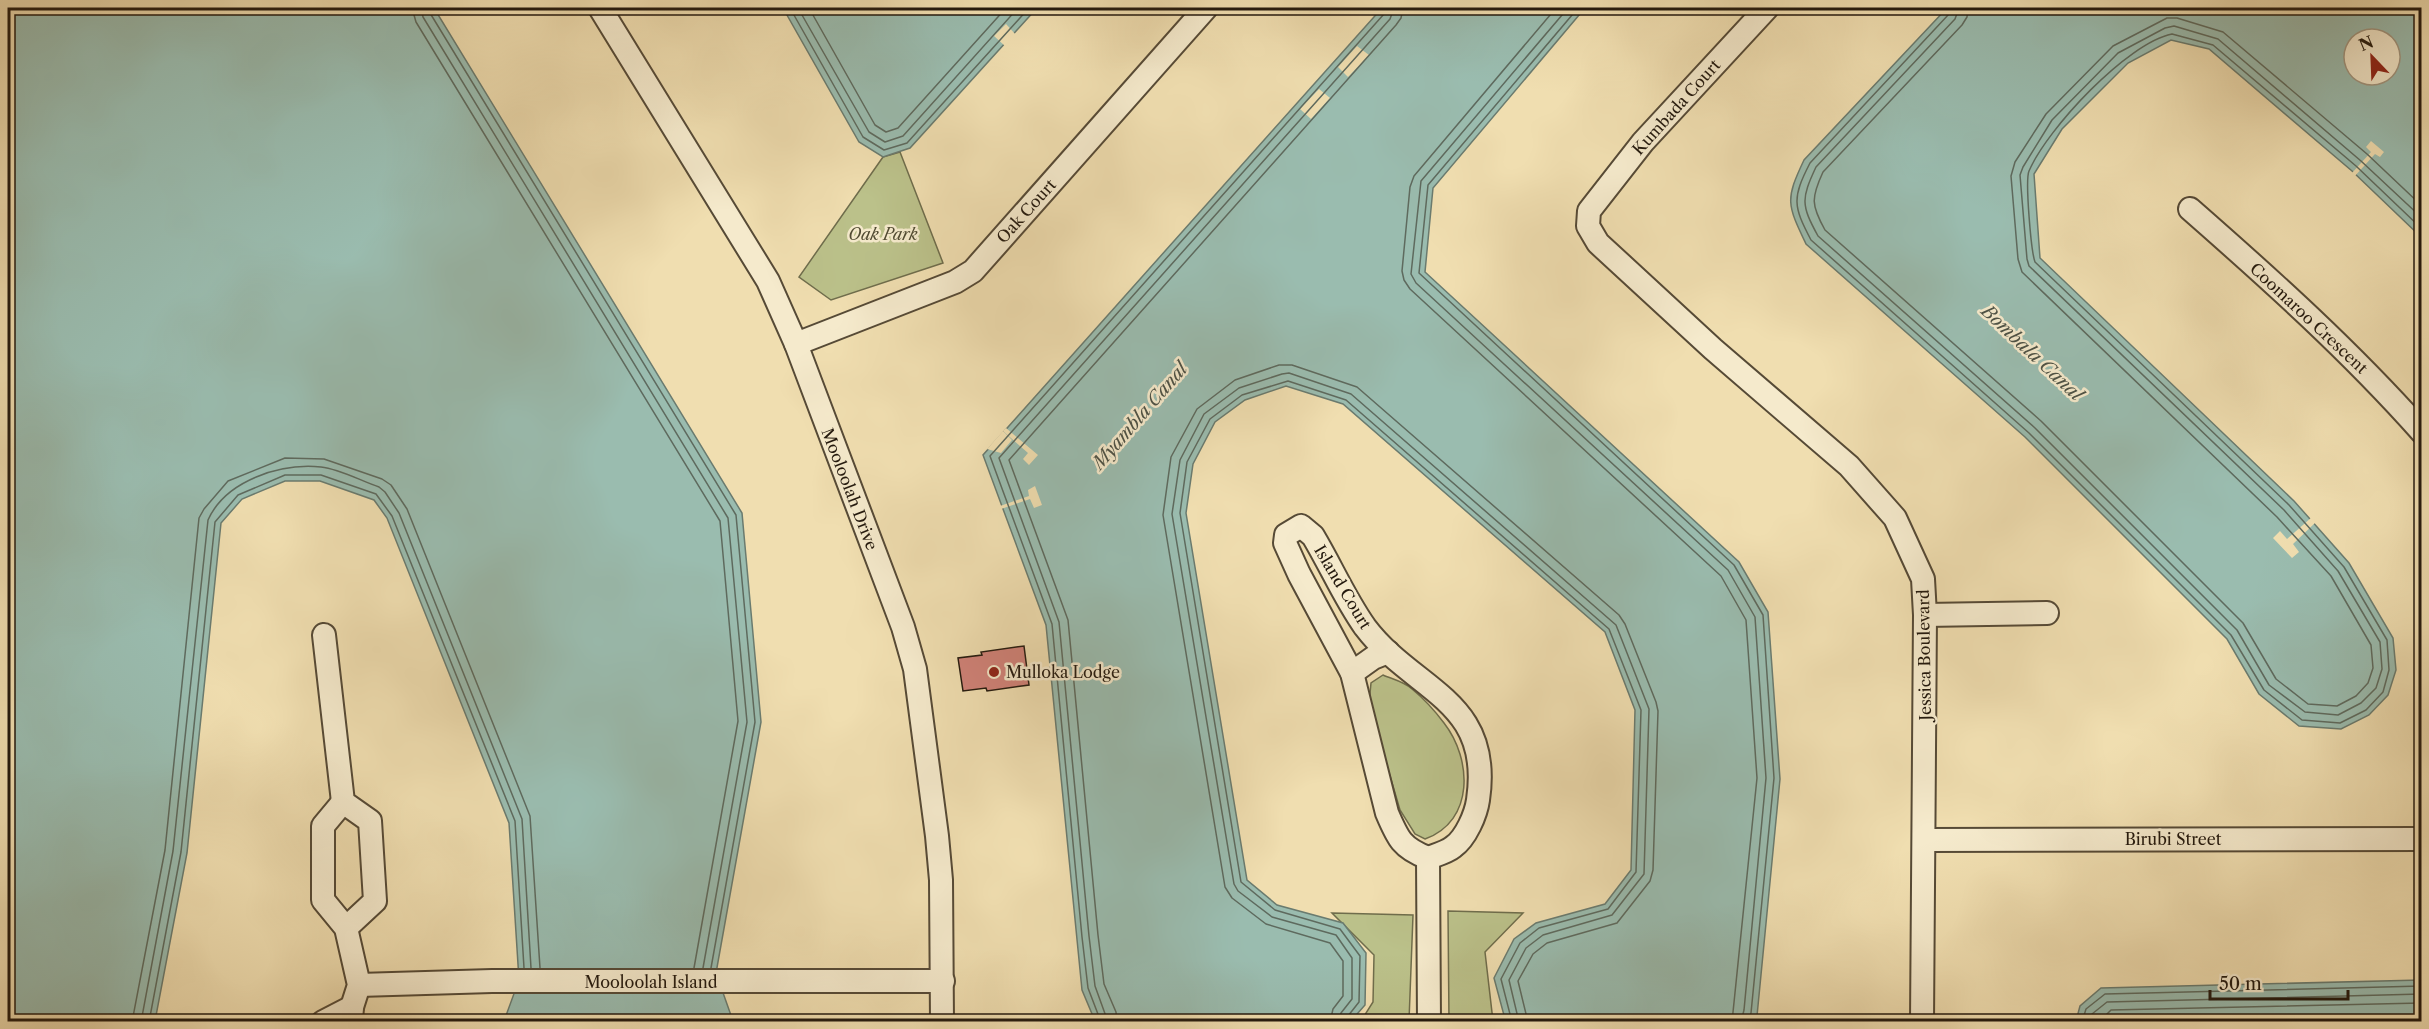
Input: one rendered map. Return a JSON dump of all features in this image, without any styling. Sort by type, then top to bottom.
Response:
[{"type":"street","name":"Mooloolah Drive","points":[[600,8],[768,281],[796,344],[903,627],[915,669],[940,869],[942,1022]]},
{"type":"street","name":"Oak Court","points":[[796,344],[955,282],[973,271],[1206,8]]},
{"type":"street","name":"Kumbada Court","points":[[1589,211],[1643,142],[1767,8]]},
{"type":"street","name":"Coomaroo Crescent","points":[[2190,209],[2319,323],[2386,391],[2421,432]]},
{"type":"street","name":"Jessica Boulevard","points":[[1589,211],[1588,226],[1598,243],[1713,349],[1849,466],[1895,518],[1923,579],[1925,615],[1922,1022]]},
{"type":"street","name":"Island Court","points":[[1301,526],[1309,532],[1365,627],[1388,652],[1430,685],[1464,718],[1476,744],[1481,766],[1475,817],[1454,847],[1428,858],[1409,850],[1395,831],[1352,673],[1285,543],[1286,535],[1301,526]]},
{"type":"street","points":[[1925,615],[2047,613]]},
{"type":"street","points":[[323,1022],[352,1014],[359,985],[346,928],[323,900],[323,826],[343,802],[324,635]]},
{"type":"street","points":[[1352,673],[1373,658],[1388,652]]},
{"type":"street","points":[[343,802],[370,821],[375,901],[346,928]]},
{"type":"street","name":"Birubi Street","points":[[1924,840],[2421,839]]},
{"type":"street","points":[[1428,858],[1429,1022]]},
{"type":"street","name":"Mooloolah Island","points":[[359,985],[492,981],[943,981]]},
{"type":"green space","name":"Oak Park","points":[[900,152],[943,263],[831,300],[799,277],[883,157]]},
{"type":"green space","points":[[1383,675],[1406,684],[1433,709],[1453,738],[1460,754],[1464,788],[1460,804],[1453,818],[1441,830],[1425,839],[1415,834],[1400,810],[1369,704],[1371,683]]},
{"type":"green space","points":[[1448,911],[1523,913],[1485,952],[1493,1021],[1449,1021]]},
{"type":"green space","points":[[1332,913],[1413,915],[1409,1021],[1361,1021],[1373,1002],[1374,955]]},
{"type":"water","points":[[8,8],[434,8],[742,513],[761,722],[716,973],[733,1021],[504,1021],[519,980],[509,823],[387,518],[374,500],[320,481],[285,481],[242,499],[221,523],[187,853],[155,1021],[8,1021]]},
{"type":"water","points":[[783,8],[1037,8],[910,148],[883,157],[859,142]]},
{"type":"water","name":"Myambla Canal","points":[[1382,8],[1585,8],[1433,188],[1425,272],[1739,562],[1768,612],[1780,779],[1757,1016],[1753,1021],[1509,1022],[1505,1019],[1494,978],[1514,939],[1536,923],[1605,904],[1631,870],[1635,710],[1605,632],[1343,404],[1286,386],[1245,400],[1215,422],[1193,464],[1186,513],[1247,880],[1277,905],[1343,923],[1366,953],[1365,1005],[1351,1021],[1095,1021],[1082,990],[1046,625],[983,455]]},
{"type":"water","name":"Bombala Canal","points":[[1947,8],[2421,8],[2421,237],[2352,171],[2209,49],[2171,40],[2128,63],[2062,129],[2034,174],[2040,258],[2294,501],[2349,563],[2393,638],[2396,670],[2388,695],[2369,715],[2341,729],[2299,726],[2259,694],[2227,639],[2025,437],[1806,244],[1792,210],[1791,194],[1804,160]]},
{"type":"water","points":[[2421,980],[2421,1021],[2076,1021],[2080,1006],[2101,988]]},
{"type":"pier","points":[[1006,24],[1016,35],[1005,46],[994,36]]},
{"type":"pier","points":[[1357,46],[1369,55],[1348,77],[1338,67]]},
{"type":"pier","points":[[1319,89],[1330,98],[1311,119],[1300,109]]},
{"type":"pier","points":[[2371,141],[2384,152],[2380,157],[2375,154],[2354,177],[2351,174],[2371,152],[2366,147]]},
{"type":"pier","points":[[1006,428],[1038,455],[1029,465],[1023,459],[1028,453],[1003,431]]},
{"type":"pier","points":[[1003,431],[1012,440],[1001,453],[987,449]]},
{"type":"pier","points":[[1035,486],[1042,505],[1034,508],[1030,499],[1001,509],[1000,506],[1029,496],[1028,490]]},
{"type":"pier","points":[[2312,517],[2316,522],[2293,544],[2299,552],[2292,558],[2273,538],[2280,531],[2287,539]]},
{"type":"building","name":"Mulloka Lodge","points":[[1024,646],[1029,685],[987,691],[986,688],[963,691],[958,658]]},
{"type":"place","name":"Mulloka Lodge","points":[[994,672]]}]
